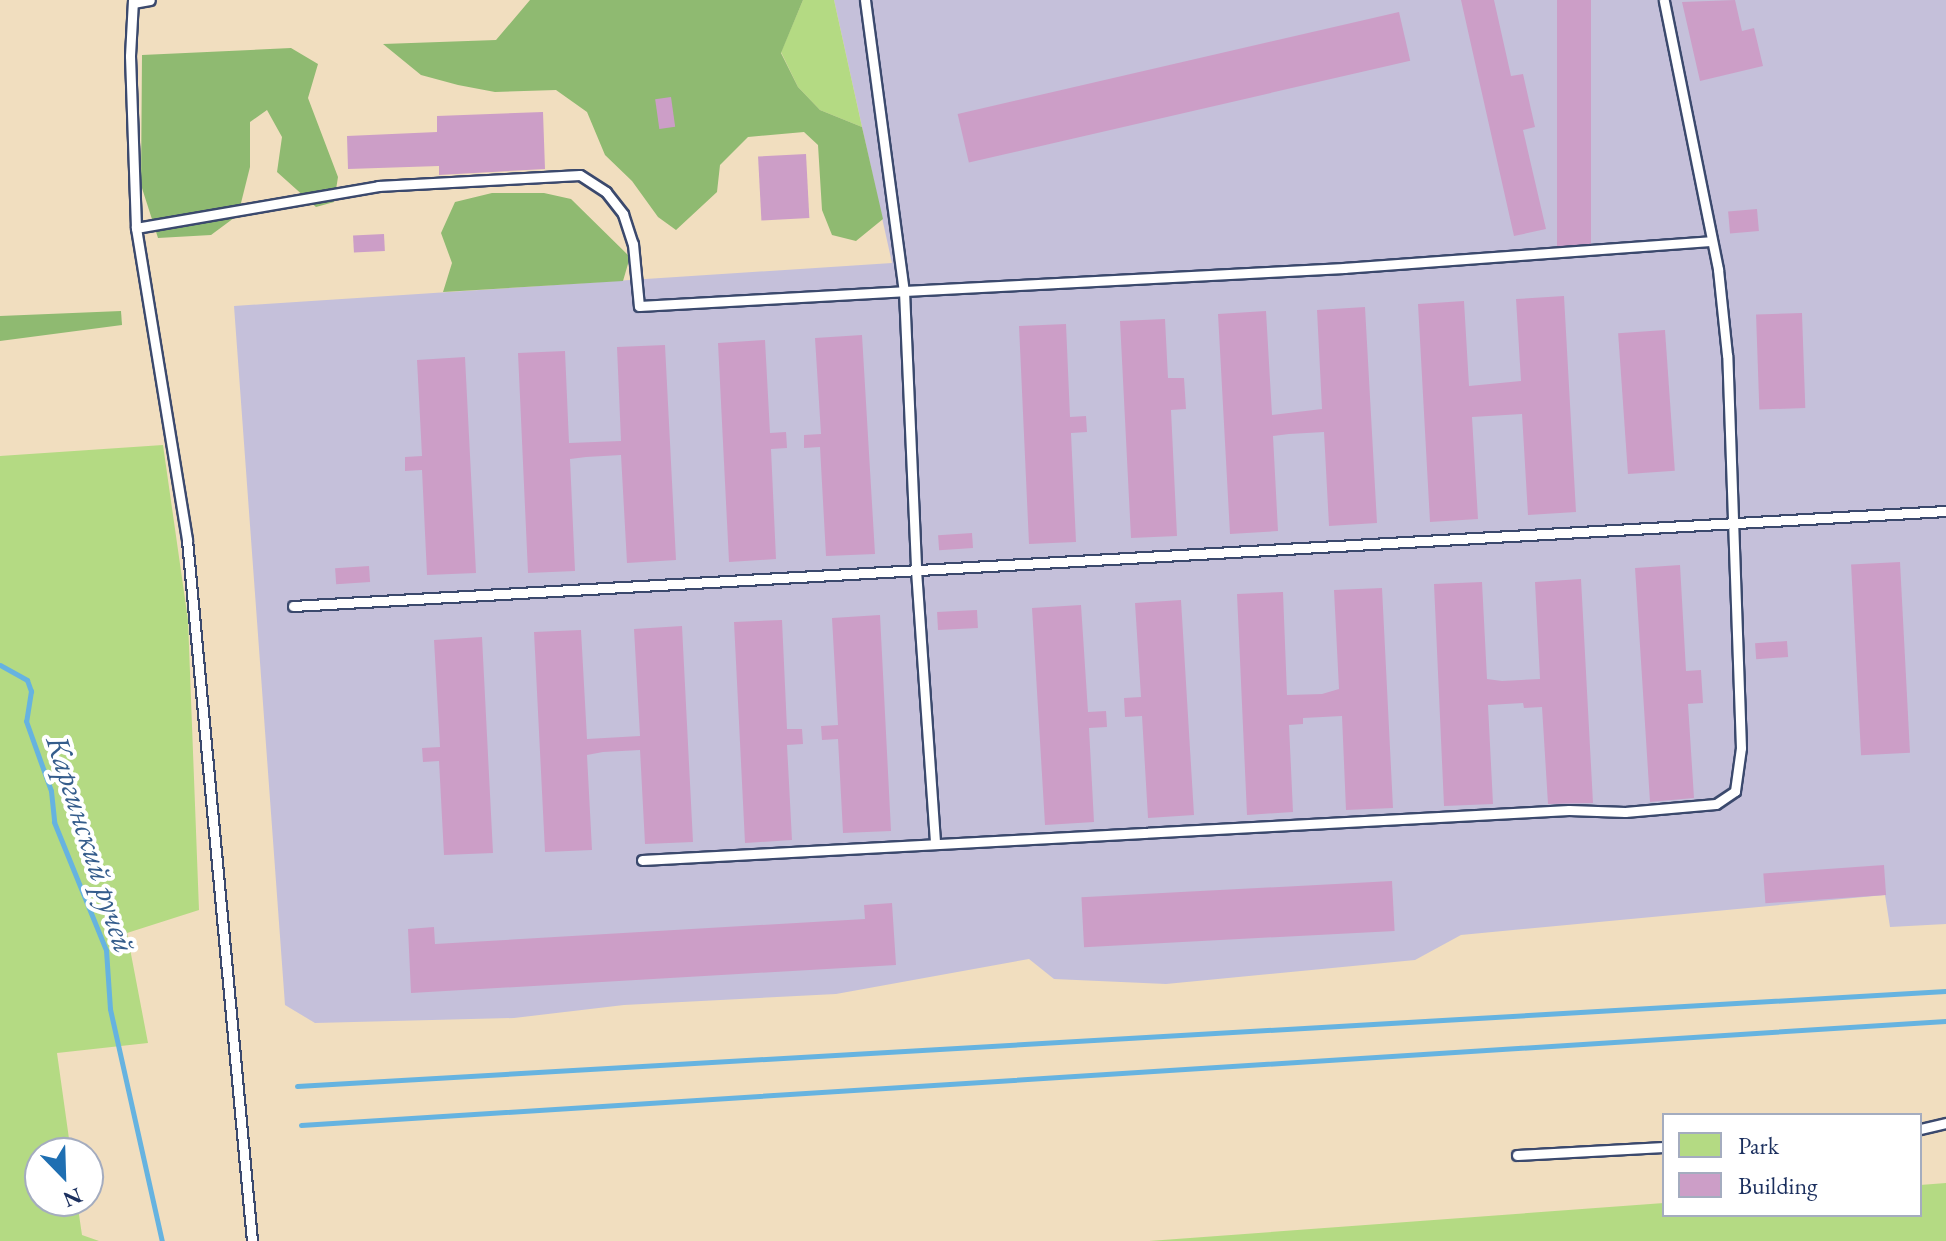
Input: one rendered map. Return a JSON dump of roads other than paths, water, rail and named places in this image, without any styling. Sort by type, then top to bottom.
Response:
[{"type":"lane","points":[[150,0],[133,2],[136,228],[187,540],[252,1241]]},
{"type":"lane","points":[[865,0],[904,291],[916,570],[935,843]]},
{"type":"lane","points":[[642,860],[1716,804],[1735,791],[1741,748],[1727,355],[1718,269],[1709,241],[1664,0]]},
{"type":"lane","points":[[136,228],[378,186],[580,175],[606,192],[623,214],[633,244],[639,306],[1344,268],[1709,241]]},
{"type":"lane","points":[[293,606],[1946,511]]},
{"type":"lane","points":[[1922,1129],[1946,1123]]},
{"type":"lane","points":[[1517,1155],[1662,1147]]},
{"type":"waterway","name":"Каргинский ручей","points":[[0,665],[27,680],[31,691],[26,721],[51,791],[54,822],[106,950],[110,1009],[162,1241]]},
{"type":"waterway","points":[[297,1086],[1946,991]]},
{"type":"waterway","points":[[301,1125],[1946,1021]]}]
